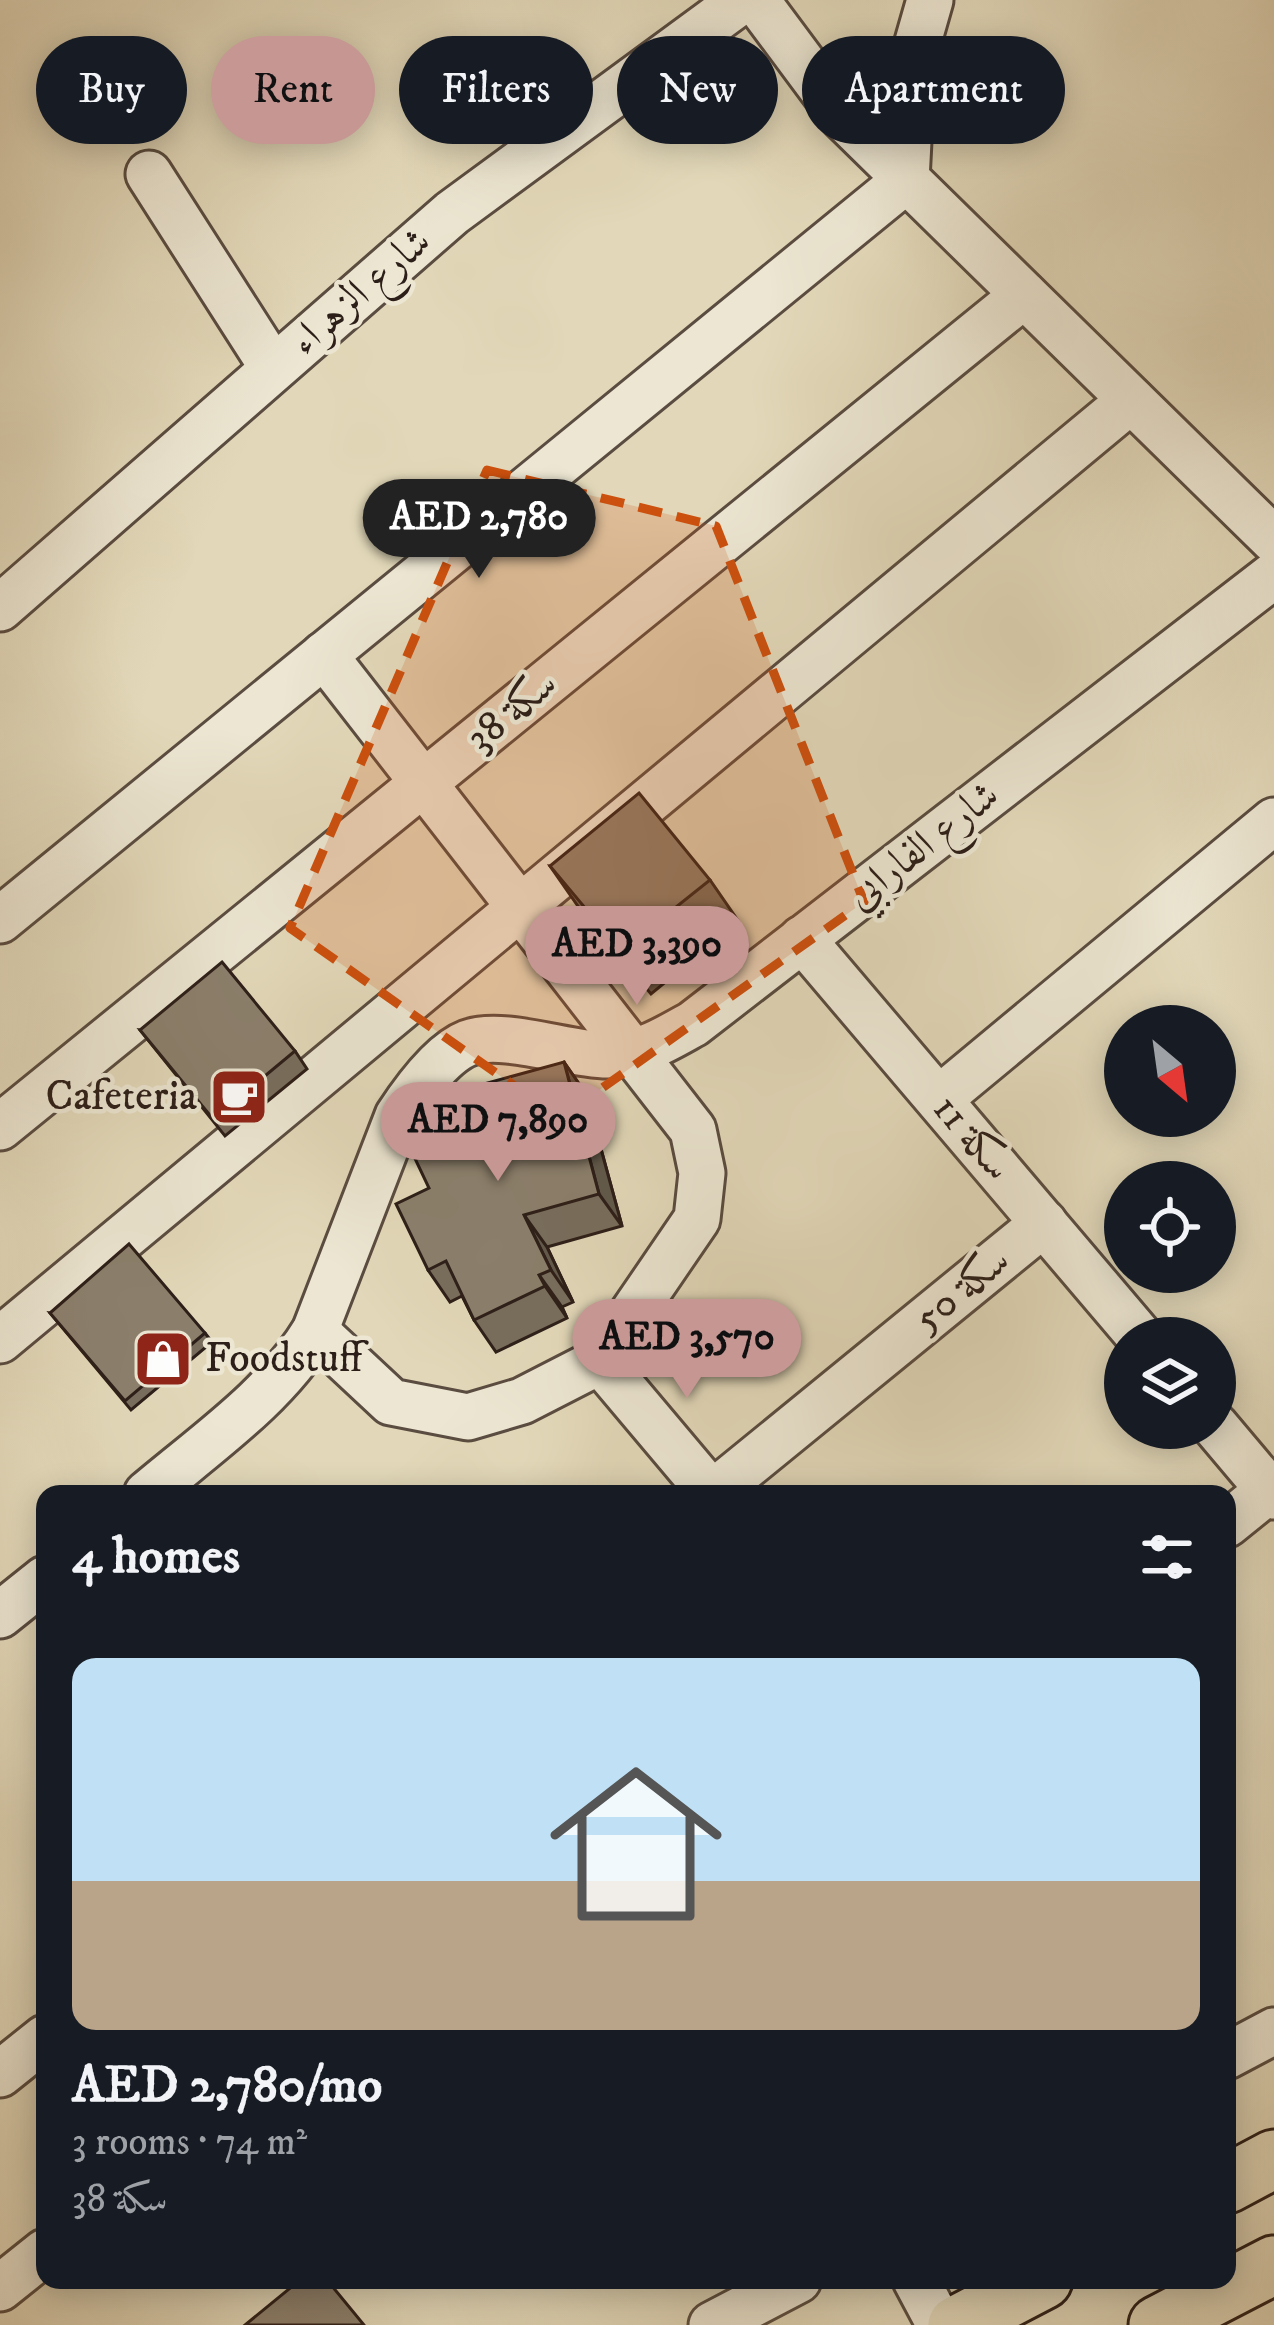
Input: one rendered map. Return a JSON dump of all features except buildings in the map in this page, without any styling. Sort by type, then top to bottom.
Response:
[{"type":"main road","points":[[1236,2179],[1274,2159]]},
{"type":"main road","points":[[1236,2285],[1274,2265]]},
{"type":"main road","points":[[957,2325],[1026,2289]]},
{"type":"main road","points":[[1158,2325],[1228,2289]]},
{"type":"street","name":"شارع الزهراء","points":[[0,608],[18,573],[274,368],[452,213],[742,0]]},
{"type":"street","points":[[757,0],[843,117],[1274,540]]},
{"type":"street","points":[[0,920],[906,180],[912,63],[930,0]]},
{"type":"street","points":[[149,174],[274,368]]},
{"type":"street","name":"سكة 38","points":[[0,1127],[1024,296]]},
{"type":"street","points":[[0,1340],[1131,400]]},
{"type":"street","name":"شارع الفارابي","points":[[157,1485],[269,1389],[300,1356],[315,1330],[398,1116],[440,1064],[468,1043],[497,1040],[605,1055],[631,1053],[693,1024],[1274,575]]},
{"type":"street","points":[[315,1330],[392,1402],[468,1417],[522,1401],[600,1361],[697,1219],[702,1173],[693,1130],[324,655]]},
{"type":"street","points":[[939,1099],[1274,821]]},
{"type":"street","name":"سكة 11","points":[[802,940],[1123,1317]]},
{"type":"street","points":[[374,1029],[418,1087]]},
{"type":"street","name":"سكة 50","points":[[723,1485],[1044,1223]]},
{"type":"street","points":[[600,1361],[704,1485]]},
{"type":"street","points":[[1235,1449],[1272,1491],[1236,1517]]},
{"type":"street","points":[[0,1616],[36,1586]]},
{"type":"street","points":[[1236,2051],[1274,2031]]},
{"type":"street","points":[[0,2074],[36,2045]]},
{"type":"street","points":[[0,2288],[36,2259]]},
{"type":"street","points":[[712,2325],[781,2289]]},
{"type":"street","points":[[921,2289],[940,2325]]},
{"type":"highlighted area","points":[[487,470],[716,526],[864,902],[560,1118],[290,928]]},
{"type":"place","name":"Cafeteria","points":[[239,1097]]},
{"type":"place","name":"Foodstuff","points":[[163,1359]]}]
